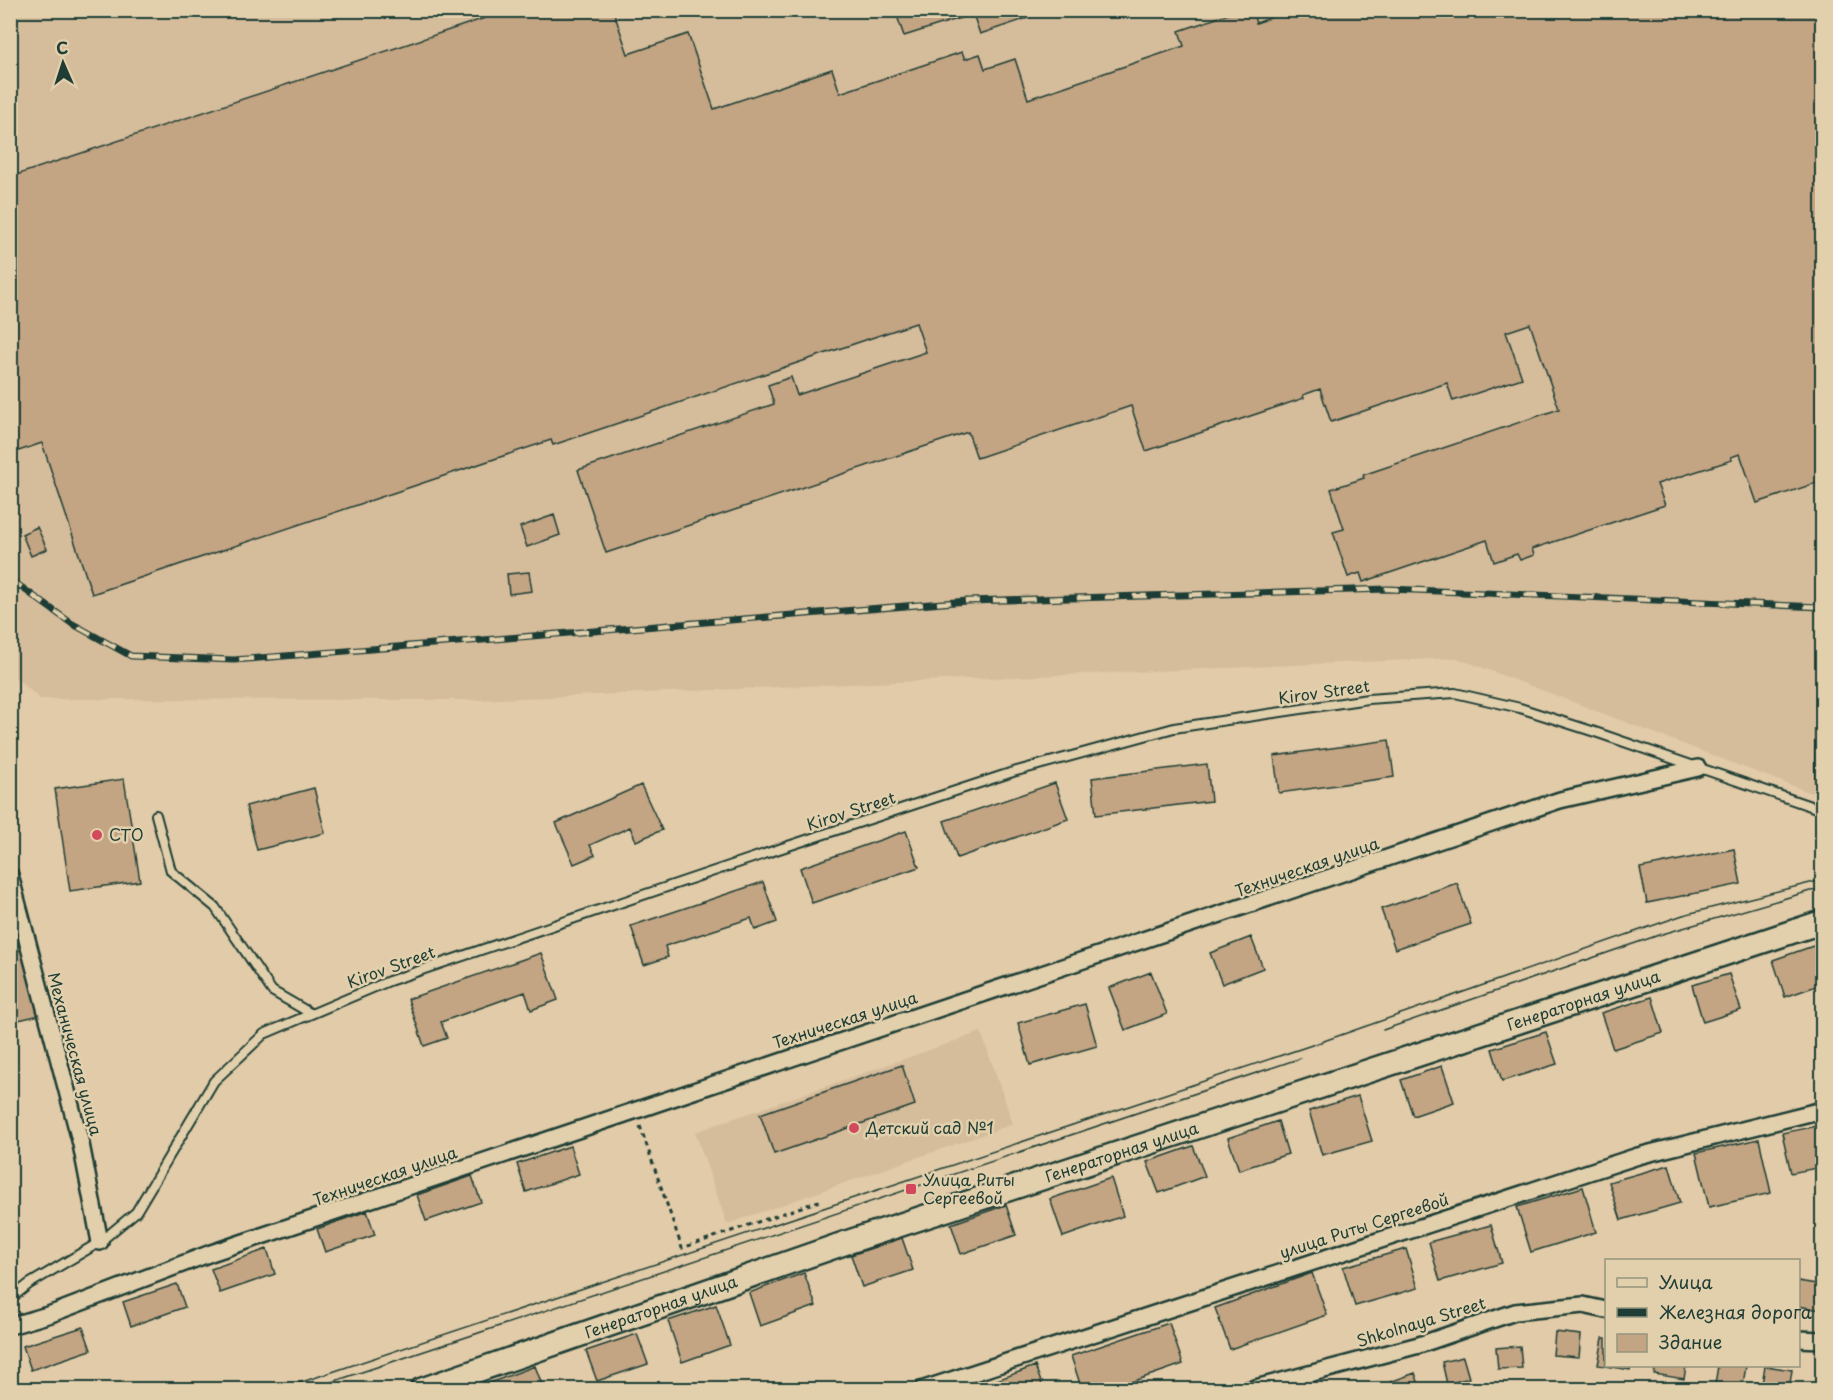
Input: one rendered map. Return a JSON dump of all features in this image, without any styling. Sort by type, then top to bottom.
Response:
[{"type":"main road","name":"Генераторная улица","points":[[421,1389],[848,1242],[1822,922]]},
{"type":"street","name":"Техническая улица","points":[[10,1326],[51,1314],[211,1253],[1560,800],[1698,768]]},
{"type":"street","name":"Механическая улица","points":[[10,875],[81,1144],[100,1242]]},
{"type":"street","name":"улица Риты Сергеевой","points":[[921,1389],[1638,1156],[1822,1110]]},
{"type":"street","name":"Shkolnaya Street","points":[[1248,1389],[1419,1345],[1515,1312],[1582,1305],[1605,1310]]},
{"type":"street","points":[[1800,1340],[1822,1340]]},
{"type":"lane","name":"Kirov Street","points":[[10,1299],[29,1284],[100,1242],[136,1212],[214,1081],[264,1034],[389,981],[782,848],[1013,772],[1174,728],[1368,699],[1455,693],[1531,711],[1822,810]]},
{"type":"lane","points":[[156,815],[171,871],[215,907],[272,991],[310,1013]]},
{"type":"path","points":[[635,1110],[681,1248],[819,1201]]},
{"type":"shaded area","points":[[11,11],[1822,11],[1822,797],[1457,658],[477,700],[40,699],[11,673]]},
{"type":"shaded area","name":"Детский сад №1","points":[[981,1032],[1013,1124],[727,1224],[695,1132]]},
{"type":"building","points":[[509,10],[613,10],[628,54],[688,34],[714,109],[832,69],[840,93],[962,52],[965,59],[980,54],[985,69],[1015,59],[1028,99],[1184,46],[1179,31],[1240,10],[1252,10],[1256,23],[1293,10],[1357,10],[1358,13],[1365,10],[1822,10],[1822,481],[1757,503],[1740,454],[1731,457],[1732,460],[1657,484],[1665,505],[1532,549],[1534,555],[1520,560],[1517,554],[1494,562],[1487,540],[1363,582],[1360,573],[1348,577],[1333,532],[1344,529],[1331,489],[1364,478],[1363,475],[1559,409],[1530,324],[1506,332],[1522,378],[1453,401],[1447,383],[1331,422],[1320,389],[1303,395],[1304,398],[1146,451],[1131,406],[977,458],[968,432],[606,553],[578,470],[774,404],[768,385],[791,377],[797,395],[926,352],[916,323],[553,445],[551,440],[92,594],[42,443],[10,454],[10,177]]},
{"type":"building","points":[[895,10],[1052,10],[980,34],[973,14],[904,36]]},
{"type":"building","points":[[554,515],[560,535],[527,547],[520,527]]},
{"type":"building","points":[[37,527],[47,549],[31,556],[22,534]]},
{"type":"building","points":[[529,572],[532,591],[509,594],[507,574]]},
{"type":"building","points":[[1815,716],[1822,717],[1822,785],[1815,785]]},
{"type":"building","points":[[1389,740],[1394,777],[1279,793],[1274,756]]},
{"type":"building","points":[[1207,764],[1211,801],[1096,815],[1092,778]]},
{"type":"building","name":"СТО","points":[[124,779],[140,881],[70,891],[55,789]]},
{"type":"building","points":[[1055,783],[1068,819],[957,858],[944,821]]},
{"type":"building","points":[[641,785],[662,830],[636,841],[630,827],[590,845],[595,855],[574,864],[556,823]]},
{"type":"building","points":[[314,788],[325,833],[257,850],[246,806]]},
{"type":"building","points":[[906,831],[919,867],[812,903],[800,868]]},
{"type":"building","points":[[1734,849],[1741,884],[1647,903],[1640,868]]},
{"type":"building","points":[[763,882],[777,922],[755,930],[751,918],[665,946],[668,957],[644,965],[631,926]]},
{"type":"building","points":[[1457,883],[1471,924],[1395,949],[1381,909]]},
{"type":"building","points":[[1251,937],[1263,968],[1222,984],[1210,953]]},
{"type":"building","points":[[1816,945],[1822,964],[1822,984],[1785,997],[1773,960]]},
{"type":"building","points":[[25,949],[40,1015],[10,1022],[10,953]]},
{"type":"building","points":[[541,953],[558,1000],[531,1010],[525,992],[441,1022],[447,1038],[424,1046],[408,999]]},
{"type":"building","points":[[1151,972],[1167,1014],[1125,1030],[1109,988]]},
{"type":"building","points":[[1729,974],[1741,1010],[1703,1022],[1692,985]]},
{"type":"building","points":[[1652,997],[1663,1033],[1613,1049],[1601,1013]]},
{"type":"building","points":[[1085,1004],[1097,1046],[1030,1065],[1018,1023]]},
{"type":"building","points":[[1546,1032],[1557,1064],[1502,1081],[1492,1049]]},
{"type":"building","name":"Детский сад №1","points":[[902,1065],[915,1105],[774,1154],[760,1114]]},
{"type":"building","points":[[1442,1066],[1454,1102],[1413,1116],[1401,1080]]},
{"type":"building","points":[[1358,1096],[1372,1141],[1322,1155],[1309,1111]]},
{"type":"building","points":[[1278,1121],[1288,1154],[1239,1170],[1228,1138]]},
{"type":"building","points":[[1822,1125],[1822,1167],[1791,1173],[1782,1133]]},
{"type":"building","points":[[1759,1139],[1771,1193],[1709,1207],[1696,1153]]},
{"type":"building","points":[[570,1146],[579,1174],[526,1192],[517,1164]]},
{"type":"building","points":[[1193,1146],[1205,1176],[1159,1193],[1147,1162]]},
{"type":"building","points":[[1669,1165],[1680,1203],[1621,1220],[1609,1182]]},
{"type":"building","points":[[472,1176],[481,1202],[426,1221],[417,1195]]},
{"type":"building","points":[[1111,1178],[1123,1216],[1063,1237],[1050,1199]]},
{"type":"building","points":[[1583,1187],[1596,1232],[1531,1252],[1517,1207]]},
{"type":"building","points":[[1006,1205],[1016,1235],[961,1254],[951,1224]]},
{"type":"building","points":[[367,1211],[375,1235],[325,1252],[317,1229]]},
{"type":"building","points":[[10,1214],[16,1240],[10,1241]]},
{"type":"building","points":[[1491,1225],[1502,1263],[1440,1281],[1429,1242]]},
{"type":"building","points":[[902,1238],[913,1270],[862,1287],[851,1255]]},
{"type":"building","points":[[267,1249],[275,1274],[220,1293],[211,1269]]},
{"type":"building","points":[[1406,1249],[1418,1288],[1355,1306],[1343,1267]]},
{"type":"building","points":[[804,1273],[816,1306],[760,1326],[749,1293]]},
{"type":"building","points":[[1312,1273],[1327,1315],[1230,1349],[1215,1308]]},
{"type":"building","points":[[1800,1281],[1822,1285],[1821,1310],[1800,1306]]},
{"type":"building","points":[[177,1284],[185,1307],[131,1326],[123,1302]]},
{"type":"building","points":[[716,1305],[730,1345],[682,1362],[668,1321]]},
{"type":"building","points":[[1169,1323],[1183,1364],[1108,1390],[1082,1390],[1071,1356]]},
{"type":"building","points":[[83,1327],[91,1350],[31,1370],[23,1346]]},
{"type":"building","points":[[1555,1332],[1581,1335],[1579,1357],[1553,1355]]},
{"type":"building","points":[[637,1334],[648,1364],[597,1381],[586,1351]]},
{"type":"building","points":[[1603,1338],[1605,1338],[1605,1366],[1598,1365]]},
{"type":"building","points":[[1520,1346],[1522,1368],[1498,1369],[1496,1348]]},
{"type":"building","points":[[1463,1357],[1469,1378],[1447,1384],[1442,1362]]},
{"type":"building","points":[[535,1366],[544,1390],[489,1390],[487,1384]]},
{"type":"building","points":[[1035,1366],[1044,1390],[970,1390]]},
{"type":"building","points":[[1611,1367],[1631,1367],[1630,1370]]},
{"type":"building","points":[[1656,1367],[1686,1367],[1684,1379],[1654,1374]]},
{"type":"building","points":[[1718,1367],[1746,1367],[1742,1390],[1714,1390]]},
{"type":"building","points":[[1765,1367],[1792,1370],[1789,1390],[1761,1390]]},
{"type":"building","points":[[1415,1373],[1421,1390],[1393,1390],[1390,1382]]},
{"type":"tram line","points":[[278,1390],[1318,1043],[1683,915],[1822,880]]},
{"type":"tram line","points":[[1383,1030],[1659,935],[1810,891],[1822,890]]},
{"type":"tram line","points":[[308,1390],[1301,1058]]},
{"type":"railway","points":[[10,579],[71,623],[131,656],[234,660],[968,601],[1389,589],[1822,607]]},
{"type":"place","name":"СТО","points":[[97,835]]},
{"type":"place","name":"Детский сад №1","points":[[854,1128]]},
{"type":"place","name":"Улица Риты Сергеевой","points":[[911,1189]]}]
